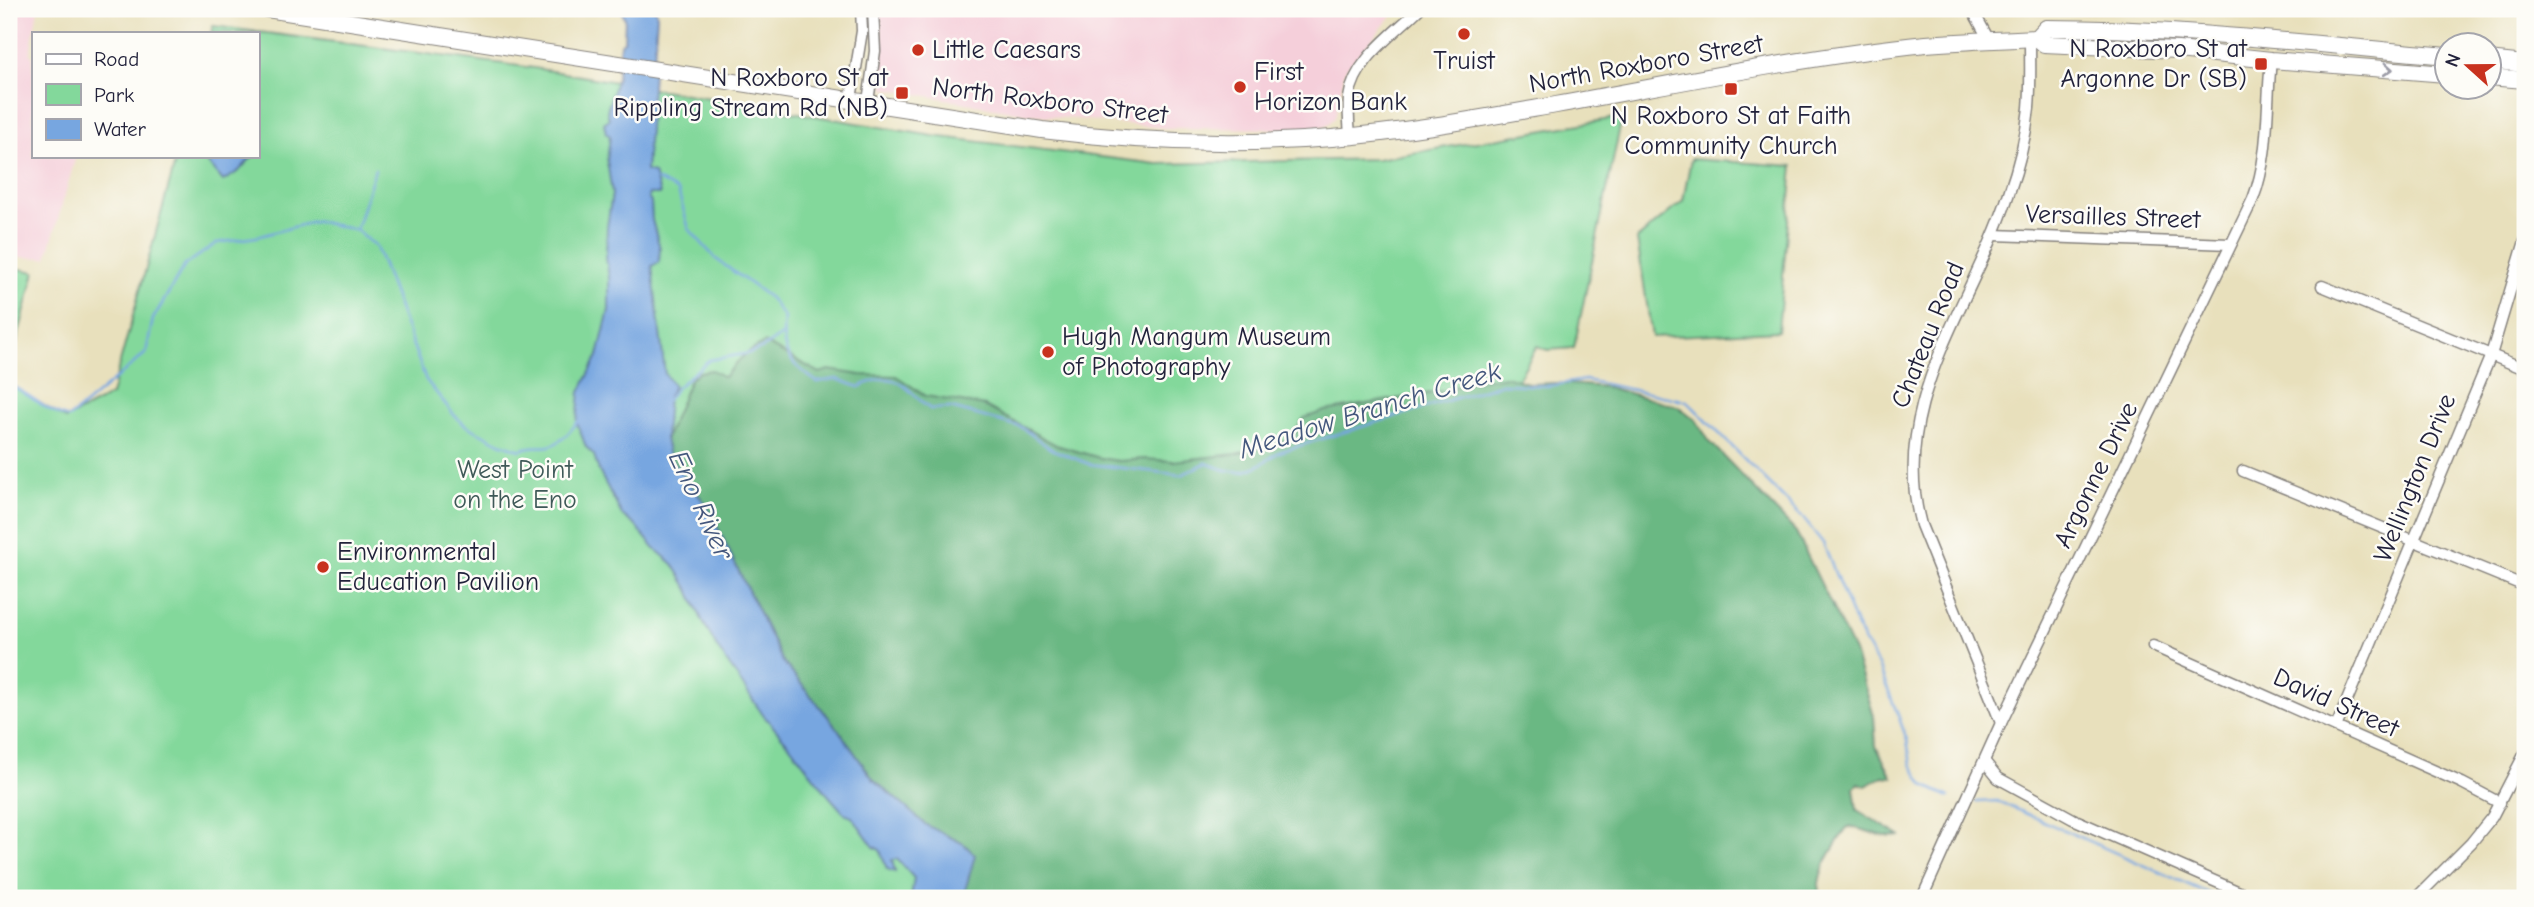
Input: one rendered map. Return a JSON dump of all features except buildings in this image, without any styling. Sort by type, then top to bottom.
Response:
[{"type":"highway","name":"North Roxboro Street","points":[[267,9],[1030,129],[1110,138],[1240,142],[1350,136],[1490,117],[1851,55],[1926,44],[1989,40],[2033,38],[2044,44],[2178,50],[2432,73]]},
{"type":"highway","name":"North Roxboro Street","points":[[2033,38],[2046,28],[2097,28],[2270,38],[2432,55]]},
{"type":"highway","points":[[2178,50],[2197,44],[2257,48],[2270,38]]},
{"type":"highway","points":[[2271,60],[2279,50],[2358,56],[2366,49]]},
{"type":"highway","points":[[2502,62],[2525,64]]},
{"type":"highway","points":[[2502,78],[2525,80]]},
{"type":"street","points":[[851,99],[862,31],[861,9]]},
{"type":"street","points":[[868,102],[875,51],[873,9]]},
{"type":"street","points":[[1350,136],[1349,96],[1359,71],[1419,9]]},
{"type":"street","points":[[1972,9],[1989,40]]},
{"type":"street","name":"Chateau Road","points":[[2001,723],[1928,546],[1917,509],[1912,477],[1915,430],[1933,369],[1994,235],[2008,197],[2029,108],[2033,38]]},
{"type":"street","name":"Argonne Drive","points":[[1922,898],[1962,805],[1985,762],[2001,723],[2253,199],[2261,172],[2267,132],[2271,60]]},
{"type":"street","name":"Versailles Street","points":[[1994,235],[2230,244]]},
{"type":"street","name":"Wellington Drive","points":[[2336,727],[2491,355],[2525,241]]},
{"type":"street","points":[[2322,286],[2525,369]]},
{"type":"street","points":[[2243,471],[2525,586]]},
{"type":"street","name":"David Street","points":[[2153,646],[2462,783],[2500,803]]},
{"type":"street","points":[[2416,898],[2471,843],[2500,803],[2525,753]]},
{"type":"street","points":[[1985,762],[1998,778],[2073,819],[2253,898]]},
{"type":"shaded area","points":[[9,9],[38,9],[30,54],[32,158],[75,158],[47,258],[9,257]]},
{"type":"shaded area","points":[[880,9],[1398,9],[1345,70],[1335,118],[1325,127],[1284,129],[1165,128],[1027,114],[884,88]]},
{"type":"green space","name":"West Point on the Eno","points":[[213,26],[259,32],[211,32]]},
{"type":"green space","name":"West Point on the Eno","points":[[259,32],[534,68],[933,136],[1157,164],[1377,159],[1622,117],[1574,348],[1547,350],[1537,346],[1516,383],[1357,898],[9,898],[9,384],[66,419],[111,395],[176,158],[259,158]]},
{"type":"green space","points":[[1691,159],[1793,166],[1778,331],[1652,337],[1637,239],[1683,201]]},
{"type":"green space","points":[[9,267],[35,272],[9,371]]},
{"type":"green space","points":[[764,343],[820,373],[829,370],[861,375],[896,376],[926,396],[985,406],[1056,445],[1119,461],[1173,461],[1236,454],[1292,437],[1304,418],[1325,411],[1443,391],[1468,382],[1505,376],[1531,384],[1607,387],[1679,407],[1696,420],[1709,441],[1796,532],[1854,652],[1874,716],[1876,746],[1892,777],[1883,776],[1866,786],[1858,783],[1854,788],[1857,810],[1900,836],[1886,836],[1847,827],[1822,870],[1820,898],[963,898],[974,855],[964,844],[926,826],[873,779],[835,725],[783,662],[707,506],[669,457],[665,440],[690,379],[699,372],[712,370],[724,377],[744,355]]},
{"type":"water","name":"Eno River","points":[[620,9],[656,9],[657,16],[646,171],[654,173],[660,194],[649,194],[648,198],[660,248],[659,262],[652,266],[665,374],[674,386],[668,396],[665,439],[669,457],[707,506],[783,662],[835,725],[873,779],[926,825],[964,844],[975,855],[963,898],[911,898],[914,878],[897,859],[892,860],[895,872],[887,869],[880,850],[874,847],[853,818],[843,812],[829,796],[763,715],[718,649],[673,564],[622,515],[599,471],[594,455],[586,447],[577,423],[580,392],[598,356],[609,310],[606,258],[612,194],[607,161],[610,136],[606,133],[604,123],[609,119],[607,111],[617,77],[620,44],[624,41],[625,18]]},
{"type":"water","points":[[204,158],[251,158],[239,171],[223,181]]},
{"type":"waterway","points":[[356,230],[375,169]]},
{"type":"waterway","name":"Meadow Branch Creek","points":[[657,180],[678,191],[689,229],[716,259],[770,298],[784,318],[784,341],[789,356],[817,382],[837,379],[859,387],[890,379],[905,386],[930,409],[951,408],[1021,427],[1051,449],[1089,464],[1181,475],[1206,463],[1228,471],[1244,471],[1260,465],[1279,452],[1502,384],[1548,386],[1585,380],[1687,401],[1802,517],[1823,543],[1857,628],[1878,665],[1898,715],[1907,740],[1911,764],[1924,785],[1949,797]]},
{"type":"waterway","points":[[9,385],[53,412],[69,418],[146,353],[153,319],[185,265],[217,243],[256,237],[316,221],[356,230],[376,247],[426,380],[465,425],[500,443],[521,450],[558,442],[579,420]]},
{"type":"waterway","points":[[667,400],[677,387],[709,360],[750,353],[782,335]]},
{"type":"waterway","name":"Meadow Branch Creek","points":[[1977,802],[1997,801],[2219,898]]},
{"type":"place","name":"Truist","points":[[1464,34]]},
{"type":"place","name":"Little Caesars","points":[[918,50]]},
{"type":"place","name":"N Roxboro St at Argonne Dr (SB)","points":[[2261,64]]},
{"type":"place","name":"First Horizon Bank","points":[[1240,87]]},
{"type":"place","name":"N Roxboro St at Faith Community Church","points":[[1731,89]]},
{"type":"place","name":"N Roxboro St at Rippling Stream Rd (NB)","points":[[902,93]]},
{"type":"place","name":"Hugh Mangum Museum of Photography","points":[[1048,352]]},
{"type":"place","name":"Environmental Education Pavilion","points":[[323,567]]}]
